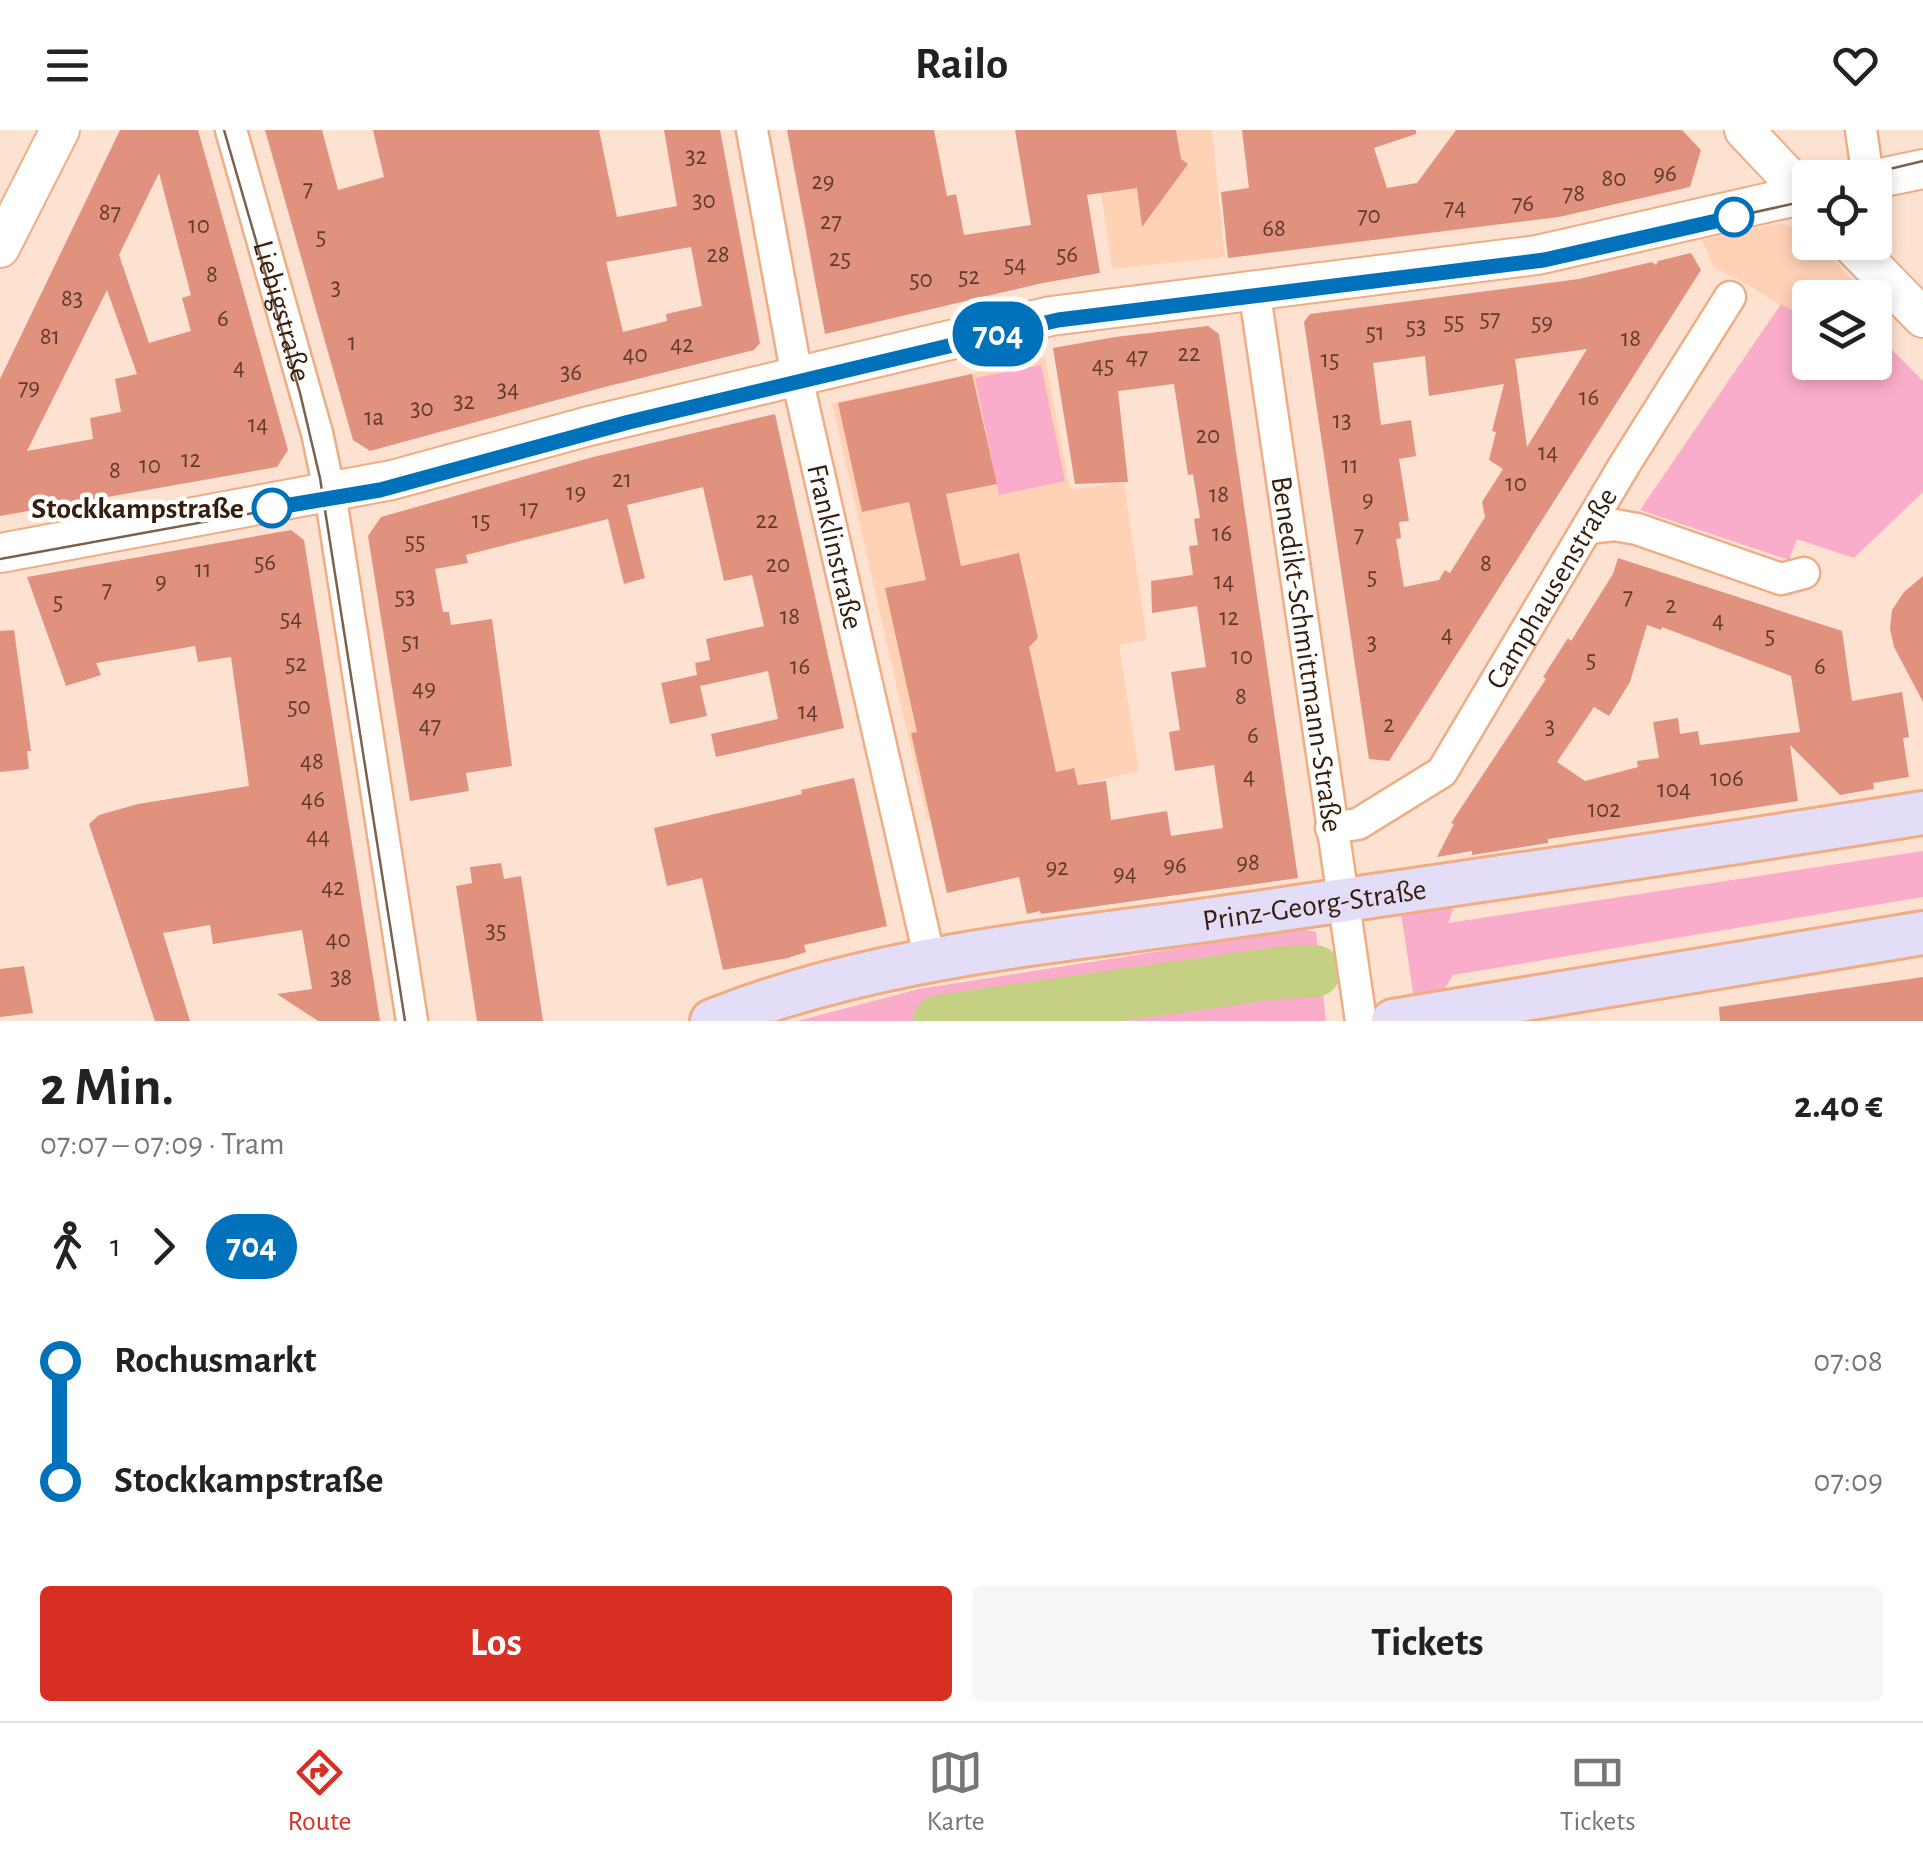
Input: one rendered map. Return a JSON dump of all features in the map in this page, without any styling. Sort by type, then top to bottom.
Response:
[{"type":"main road","name":"Prinz-Georg-Straße","points":[[712,1021],[820,984],[930,960],[1923,813]]},
{"type":"main road","points":[[1392,1021],[1923,933]]},
{"type":"street","points":[[0,248],[60,130]]},
{"type":"street","name":"Liebigstraße","points":[[231,130],[317,433],[330,493]]},
{"type":"street","name":"Franklinstraße","points":[[752,130],[797,376],[930,960]]},
{"type":"street","points":[[1744,130],[1792,180]]},
{"type":"street","points":[[1862,130],[1868,160]]},
{"type":"street","points":[[1892,174],[1923,169]]},
{"type":"street","points":[[0,553],[392,480],[589,426],[1051,316],[1537,255],[1792,199]]},
{"type":"street","points":[[1867,260],[1923,318]]},
{"type":"street","name":"Benedikt-Schmittmann-Straße","points":[[1254,288],[1361,1021]]},
{"type":"street","name":"Camphausenstraße","points":[[1332,828],[1358,824],[1442,772],[1624,464],[1730,297]]},
{"type":"street","points":[[330,493],[412,1021]]},
{"type":"street","points":[[1588,528],[1614,525],[1637,529],[1781,578],[1804,573]]},
{"type":"shaded area","points":[[1092,130],[1212,130],[1225,257],[1112,269]]},
{"type":"shaded area","points":[[1780,223],[1792,227],[1792,260],[1833,260],[1853,280],[1792,280],[1792,312],[1714,268],[1702,240]]},
{"type":"shaded area","points":[[1781,304],[1792,311],[1792,380],[1892,380],[1892,350],[1923,381],[1923,492],[1854,558],[1797,539],[1789,560],[1640,510]]},
{"type":"shaded area","points":[[1045,358],[1070,489],[1124,483],[1147,640],[1119,645],[1139,771],[927,819],[832,403]]},
{"type":"shaded area","points":[[1041,365],[1065,481],[999,495],[975,378]]},
{"type":"shaded area","points":[[1923,851],[1923,897],[1453,975],[1437,1001],[1415,1005],[1400,907],[1457,899],[1448,923]]},
{"type":"shaded area","points":[[1301,929],[1316,932],[1326,1021],[797,1021],[919,989]]},
{"type":"building","points":[[120,130],[198,130],[288,450],[277,467],[0,516],[0,379]],"holes":[[[159,173],[191,295],[182,298],[191,331],[149,343],[119,255]],[[107,290],[137,374],[115,379],[121,412],[90,418],[93,439],[27,451]]]},
{"type":"building","points":[[265,130],[322,130],[338,190],[384,177],[373,130],[599,130],[617,217],[677,206],[664,130],[720,130],[760,343],[754,350],[370,451],[353,440]],"holes":[[[691,247],[702,306],[666,314],[667,321],[623,332],[606,262]]]},
{"type":"building","points":[[787,130],[934,130],[947,196],[956,194],[964,235],[1031,225],[1015,130],[1176,130],[1181,159],[1188,164],[1142,227],[1137,188],[1087,195],[1100,273],[825,334]]},
{"type":"building","points":[[1242,130],[1416,130],[1416,134],[1374,148],[1387,188],[1417,183],[1456,130],[1682,130],[1701,150],[1690,187],[1559,217],[1228,258],[1221,192],[1249,188]]},
{"type":"building","points":[[1691,253],[1701,270],[1389,761],[1369,759],[1304,322],[1310,314],[1579,279],[1652,262],[1656,265],[1658,261]],"holes":[[[1587,349],[1527,447],[1515,359]],[[1425,356],[1429,396],[1504,384],[1489,460],[1503,469],[1482,502],[1485,517],[1450,573],[1445,570],[1439,580],[1404,587],[1396,539],[1401,538],[1399,522],[1409,521],[1399,459],[1416,456],[1411,420],[1381,425],[1373,363]]]},
{"type":"building","points":[[1208,326],[1219,334],[1298,878],[1041,914],[1027,914],[1019,877],[947,893],[911,733],[917,732],[885,588],[926,580],[909,502],[862,512],[838,403],[972,374],[997,484],[946,494],[961,566],[1019,553],[1038,638],[1029,647],[1056,772],[1074,768],[1078,785],[1106,781],[1111,820],[1167,811],[1171,836],[1223,828],[1214,765],[1175,771],[1169,732],[1180,730],[1171,672],[1206,667],[1197,606],[1152,613],[1151,581],[1193,575],[1189,546],[1198,545],[1194,519],[1200,518],[1193,474],[1188,475],[1174,384],[1118,391],[1128,482],[1075,484],[1053,348]]},
{"type":"building","points":[[775,414],[844,728],[716,757],[711,734],[778,719],[768,671],[700,686],[707,716],[670,724],[661,683],[697,675],[695,663],[710,660],[706,639],[764,626],[752,575],[724,581],[703,487],[627,505],[645,578],[624,584],[608,519],[466,555],[468,563],[435,569],[443,612],[449,612],[451,625],[492,619],[512,766],[466,773],[469,791],[410,801],[368,536],[381,517],[593,457]]},
{"type":"building","points":[[291,530],[304,540],[380,1021],[318,1021],[277,994],[312,989],[302,930],[213,944],[210,925],[163,933],[190,1021],[155,1021],[89,824],[99,815],[138,804],[249,786],[231,657],[198,662],[195,646],[96,663],[101,675],[66,686],[27,577]]},
{"type":"building","points":[[1618,558],[1842,631],[1852,701],[1902,692],[1909,737],[1903,738],[1909,777],[1873,783],[1874,789],[1840,795],[1790,745],[1798,801],[1548,839],[1548,843],[1472,855],[1472,851],[1437,857],[1454,824],[1451,823],[1613,574]],"holes":[[[1647,625],[1661,630],[1662,627],[1791,676],[1800,732],[1700,745],[1698,731],[1680,734],[1678,718],[1653,722],[1659,758],[1637,761],[1638,767],[1585,781],[1557,762],[1594,707],[1609,716],[1630,682]]]},
{"type":"building","points":[[1923,576],[1923,702],[1894,647],[1890,628],[1892,610],[1904,592]]},
{"type":"building","points":[[14,630],[31,751],[27,751],[29,769],[0,772],[0,631]]},
{"type":"building","points":[[854,778],[887,926],[804,945],[806,952],[788,958],[723,970],[702,878],[667,886],[654,828]]},
{"type":"building","points":[[501,863],[504,879],[521,876],[543,1021],[477,1021],[456,886],[472,883],[470,867]]},
{"type":"building","points":[[24,966],[33,1013],[0,1017],[0,969]]},
{"type":"building","points":[[1923,977],[1923,1021],[1720,1021],[1719,1007]]},
{"type":"waterway","points":[[939,1021],[1277,973],[1315,971]]},
{"type":"tram line","points":[[224,130],[300,393],[320,478],[405,1021]]},
{"type":"tram line","points":[[1892,168],[1923,161]]},
{"type":"tram line","points":[[0,559],[380,490],[629,422],[1059,320],[1543,259],[1792,204]]},
{"type":"tram line","name":"704","points":[[272,508],[380,490],[629,422],[1058,320],[1544,260],[1734,217]]},
{"type":"place","name":"Stockkampstraße","points":[[272,508]]}]
